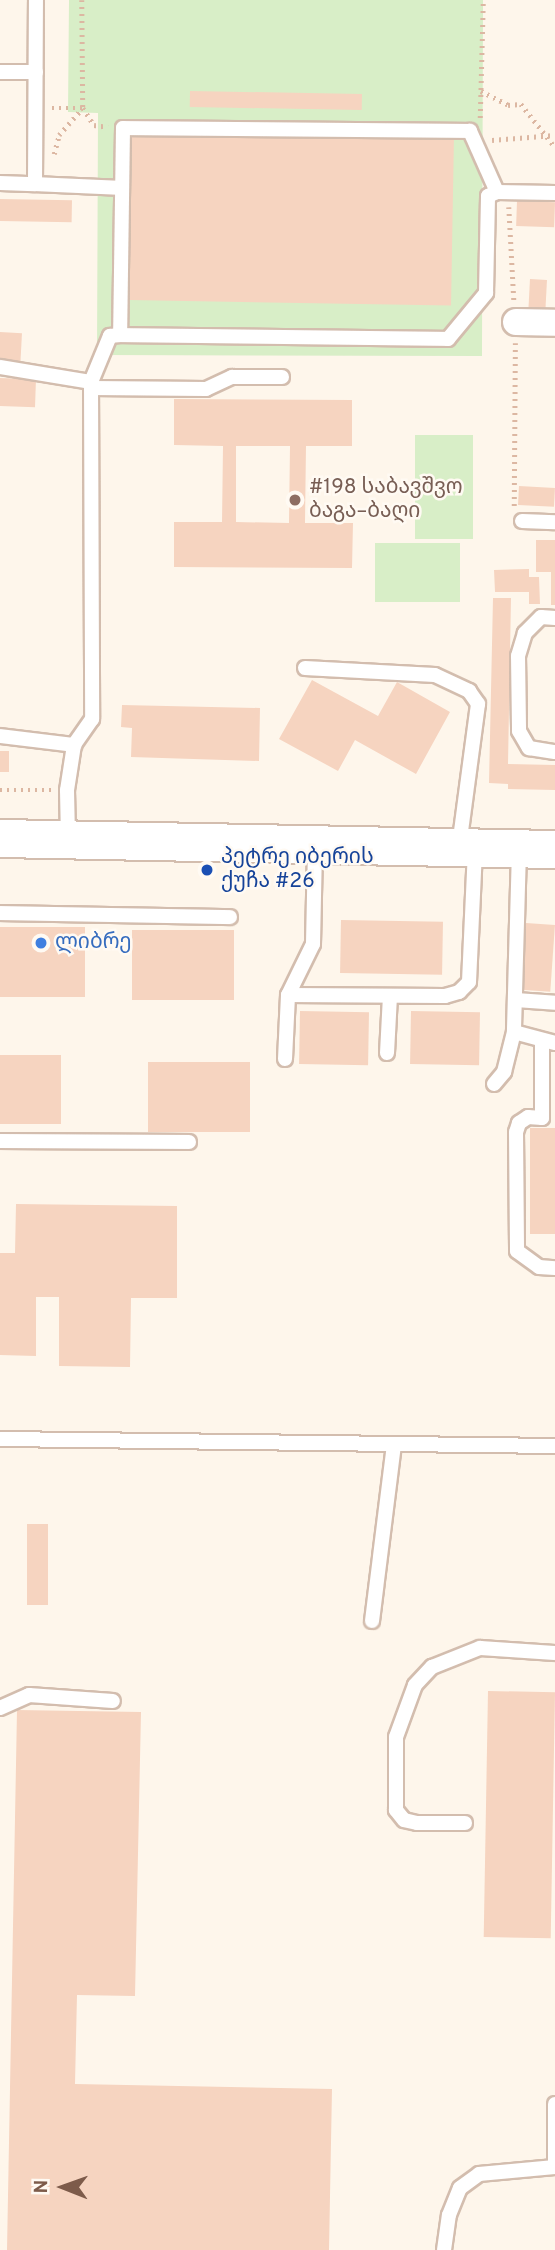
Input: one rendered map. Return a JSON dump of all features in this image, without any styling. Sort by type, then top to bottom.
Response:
[{"type":"street","points":[[516,322],[555,323]]},
{"type":"street","points":[[0,838],[537,849]]},
{"type":"lane","points":[[36,0],[35,107],[41,185]]},
{"type":"lane","points":[[0,72],[36,72]]},
{"type":"lane","points":[[120,335],[123,128],[475,131],[503,192]]},
{"type":"lane","points":[[0,183],[122,188]]},
{"type":"lane","points":[[68,840],[67,790],[74,745],[92,719],[91,385],[110,335],[448,339],[486,293],[488,196],[503,192],[555,193]]},
{"type":"lane","points":[[0,367],[91,385],[206,389],[232,377],[282,377]]},
{"type":"lane","points":[[522,521],[555,522]]},
{"type":"lane","points":[[555,618],[541,618],[525,633],[518,656],[519,731],[529,748],[555,752]]},
{"type":"lane","points":[[288,995],[445,996],[469,982],[467,847],[478,704],[469,691],[435,675],[305,668]]},
{"type":"lane","points":[[0,736],[74,745]]},
{"type":"lane","points":[[285,1059],[288,995],[313,944],[315,844]]},
{"type":"lane","points":[[494,1084],[504,1072],[514,1032],[537,849]]},
{"type":"lane","points":[[0,913],[230,917]]},
{"type":"lane","points":[[387,1053],[390,996]]},
{"type":"lane","points":[[516,1000],[555,1003]]},
{"type":"lane","points":[[514,1032],[548,1041],[548,1118],[528,1117],[519,1123],[516,1132],[517,1251],[539,1267],[555,1268]]},
{"type":"lane","points":[[0,1141],[189,1142]]},
{"type":"lane","points":[[0,1439],[555,1446]]},
{"type":"lane","points":[[372,1621],[394,1445]]},
{"type":"lane","points":[[465,1824],[417,1823],[404,1820],[396,1810],[396,1737],[415,1685],[432,1667],[480,1648],[555,1653]]},
{"type":"lane","points":[[0,1708],[29,1695],[113,1701]]},
{"type":"lane","points":[[444,2250],[449,2216],[460,2188],[479,2174],[555,2167],[555,2104]]},
{"type":"path","points":[[82,0],[83,108],[93,125],[123,128]]},
{"type":"path","points":[[483,0],[481,91],[475,131],[491,140],[555,135]]},
{"type":"path","points":[[481,91],[508,105],[521,104],[555,147]]},
{"type":"path","points":[[35,107],[83,108]]},
{"type":"path","points":[[41,185],[60,135],[83,108]]},
{"type":"path","points":[[503,192],[516,322],[514,520],[522,521]]},
{"type":"path","points":[[0,790],[67,790]]},
{"type":"green space","points":[[69,0],[483,0],[482,356],[97,355],[98,113],[68,112]]},
{"type":"green space","points":[[415,435],[473,435],[473,539],[415,539]]},
{"type":"green space","points":[[375,543],[460,543],[460,602],[375,602]]},
{"type":"building","points":[[190,91],[362,94],[362,110],[190,107]]},
{"type":"building","points":[[132,132],[454,138],[451,306],[129,300]]},
{"type":"building","points":[[0,199],[72,200],[72,222],[0,221]]},
{"type":"building","points":[[517,201],[555,202],[554,227],[516,226]]},
{"type":"building","points":[[530,279],[547,280],[545,317],[528,316]]},
{"type":"building","points":[[0,332],[22,333],[20,363],[0,362]]},
{"type":"building","points":[[0,378],[36,379],[35,407],[0,406]]},
{"type":"building","points":[[174,399],[352,400],[352,446],[306,446],[305,523],[353,523],[352,568],[174,567],[174,522],[222,522],[223,446],[174,445]],"holes":[[[236,446],[290,446],[289,523],[236,522]]]},
{"type":"building","points":[[519,486],[555,488],[554,507],[518,505]]},
{"type":"building","points":[[536,540],[555,540],[555,605],[551,605],[551,572],[536,572]]},
{"type":"building","points":[[529,569],[529,577],[539,577],[540,604],[529,604],[529,592],[495,592],[494,570]]},
{"type":"building","points":[[493,598],[511,598],[508,764],[555,765],[555,790],[508,789],[508,784],[489,783]]},
{"type":"building","points":[[312,680],[378,716],[397,682],[450,712],[416,774],[355,740],[338,771],[279,739]]},
{"type":"building","points":[[122,705],[260,708],[259,761],[131,757],[132,728],[121,727]]},
{"type":"building","points":[[0,751],[9,751],[9,772],[0,772]]},
{"type":"building","points":[[341,920],[443,922],[442,975],[340,973]]},
{"type":"building","points":[[526,923],[555,925],[550,992],[521,990]]},
{"type":"building","points":[[0,927],[85,927],[85,997],[0,997]]},
{"type":"building","points":[[132,930],[234,930],[234,1000],[132,1000]]},
{"type":"building","points":[[300,1011],[369,1012],[368,1065],[299,1064]]},
{"type":"building","points":[[411,1011],[480,1012],[479,1065],[410,1064]]},
{"type":"building","points":[[0,1055],[61,1055],[61,1124],[0,1124]]},
{"type":"building","points":[[148,1062],[250,1062],[250,1132],[148,1132]]},
{"type":"building","points":[[530,1128],[555,1128],[555,1234],[530,1234]]},
{"type":"building","points":[[16,1204],[177,1206],[177,1298],[131,1298],[130,1367],[59,1366],[59,1297],[36,1297],[36,1356],[0,1355],[0,1253],[15,1253]]},
{"type":"building","points":[[27,1524],[48,1524],[48,1605],[27,1605]]},
{"type":"building","points":[[488,1691],[555,1692],[551,1938],[484,1937]]},
{"type":"building","points":[[17,1710],[141,1712],[135,1996],[77,1995],[75,2084],[332,2089],[329,2250],[7,2250]]},
{"type":"place","name":"#198 საბავშვო ბაგა–ბაღი","points":[[295,500]]},
{"type":"place","name":"პეტრე იბერის ქუჩა #26","points":[[207,870]]},
{"type":"place","name":"ლიბრე","points":[[41,943]]}]
